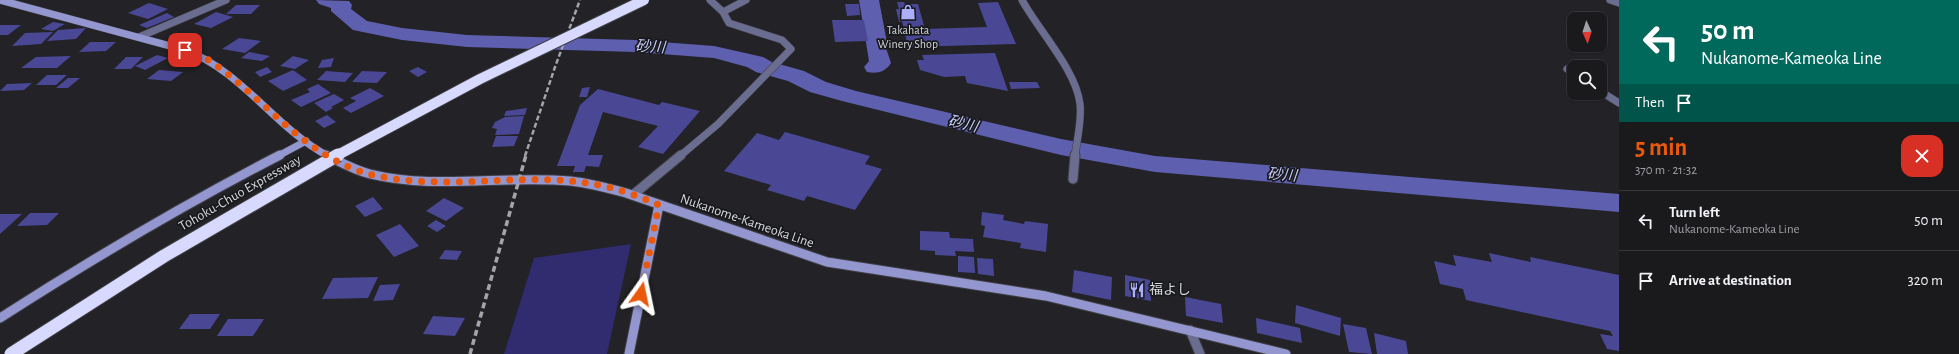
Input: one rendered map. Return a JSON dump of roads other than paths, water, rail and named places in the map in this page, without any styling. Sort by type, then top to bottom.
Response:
[{"type":"highway","name":"Tohoku-Chuo Expressway","points":[[11,354],[176,248],[288,181],[455,91],[586,26],[644,0]]},
{"type":"main road","name":"Nukanome-Kameoka Line","points":[[0,0],[185,50],[209,60],[306,141],[346,166],[368,174],[416,182],[570,182],[599,185],[634,194],[659,205],[827,262],[1046,296],[1286,354]]},
{"type":"main road","points":[[0,318],[75,270],[195,199],[306,141]]},
{"type":"main road","points":[[629,354],[659,205]]},
{"type":"street","points":[[139,37],[226,0]]},
{"type":"street","points":[[634,194],[718,124],[790,49],[782,40],[729,23],[723,12],[710,0]]},
{"type":"street","points":[[723,12],[746,0]]},
{"type":"street","points":[[1022,0],[1071,77],[1079,95],[1073,179]]},
{"type":"street","points":[[1610,0],[1619,3]]},
{"type":"street","points":[[1607,96],[1619,104]]},
{"type":"street","points":[[1190,330],[1200,354]]},
{"type":"waterway","name":"砂川","points":[[326,0],[342,5],[341,11],[360,26],[402,34],[467,41],[635,46],[714,52],[755,62],[764,67],[796,76],[818,87],[850,96],[1061,147],[1155,164],[1619,203]]},
{"type":"waterway","points":[[869,0],[876,43]]},
{"type":"waterway","points":[[875,67],[880,63],[877,48]]},
{"type":"railway","points":[[525,156],[555,67],[580,0]]},
{"type":"railway","points":[[470,354],[526,155]]},
{"type":"place","name":"Takahata Winery Shop","points":[[908,12]]},
{"type":"place","name":"福よし","points":[[1137,290]]}]
